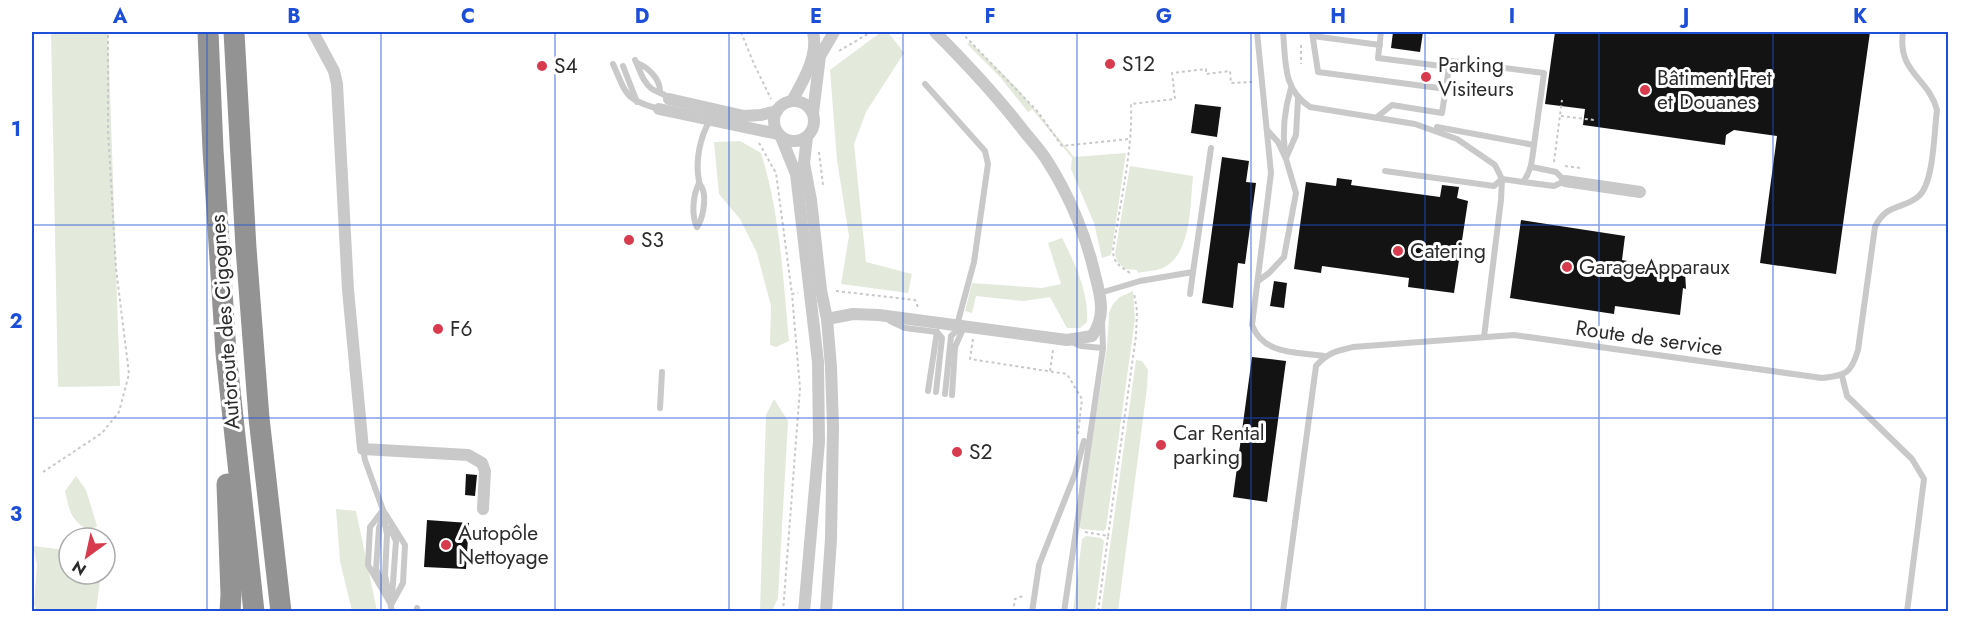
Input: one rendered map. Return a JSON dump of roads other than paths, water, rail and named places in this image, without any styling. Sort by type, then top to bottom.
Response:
[{"type":"highway","name":"Autoroute des Cigognes","points":[[208,32],[213,150],[230,396],[254,612]]},
{"type":"highway","name":"Autoroute des Cigognes","points":[[234,32],[244,225],[259,418],[281,612]]},
{"type":"highway","points":[[230,396],[227,479],[230,612]]},
{"type":"street","points":[[313,32],[334,71],[337,84],[348,290],[363,449],[468,455],[482,463],[485,471],[483,509]]},
{"type":"street","points":[[792,101],[810,64],[815,38],[813,32]]},
{"type":"street","points":[[826,612],[831,539],[833,427],[831,367],[827,319],[804,164],[807,136],[814,126],[813,114],[820,56],[834,32]]},
{"type":"street","points":[[827,319],[853,314],[879,315],[1067,340],[1092,336],[1098,329],[1102,317],[1100,292],[1089,250],[1064,191],[1045,158],[996,95],[935,32]]},
{"type":"street","points":[[665,95],[744,116],[761,115],[774,105],[781,106],[792,101],[804,104],[813,114]]},
{"type":"street","points":[[774,105],[774,123],[796,174],[822,290],[814,318],[818,362],[819,442],[804,612]]},
{"type":"street","points":[[659,109],[779,135],[796,141],[807,136]]},
{"type":"street","points":[[1565,181],[1640,192]]},
{"type":"lane","points":[[1257,32],[1271,173],[1252,325],[1255,334],[1270,347],[1282,351],[1324,356]]},
{"type":"lane","points":[[1283,32],[1287,76],[1291,88],[1298,99],[1310,107],[1534,145]]},
{"type":"lane","points":[[1382,32],[1378,58],[1449,67]]},
{"type":"lane","points":[[1903,32],[1903,55],[1935,101],[1937,110],[1928,181],[1917,197],[1889,210],[1879,219],[1875,227],[1858,350],[1854,364],[1842,376],[1847,396],[1912,459],[1924,479],[1907,612]]},
{"type":"lane","points":[[1380,45],[1312,34],[1318,72],[1446,89]]},
{"type":"lane","points":[[636,61],[641,76],[653,90],[665,95]]},
{"type":"lane","points":[[1377,117],[1392,105],[1443,113],[1450,61],[1544,74],[1532,167],[1523,182]]},
{"type":"lane","points":[[614,64],[628,97],[637,103],[659,109]]},
{"type":"lane","points":[[623,66],[637,103]]},
{"type":"lane","points":[[925,84],[985,151],[988,164],[974,262],[961,326],[951,336],[948,394]]},
{"type":"lane","points":[[1286,159],[1283,134],[1285,110],[1291,88]]},
{"type":"lane","points":[[1286,159],[1296,135],[1298,99]]},
{"type":"lane","points":[[697,227],[694,220],[695,190],[699,183],[698,156],[710,120]]},
{"type":"lane","points":[[1415,124],[1457,139],[1495,165],[1502,179],[1484,338]]},
{"type":"lane","points":[[1258,281],[1284,257],[1296,193],[1278,141],[1267,130]]},
{"type":"lane","points":[[1190,294],[1211,148]]},
{"type":"lane","points":[[1385,171],[1494,186],[1502,179],[1554,186],[1565,181],[1556,172],[1532,167]]},
{"type":"lane","points":[[1100,292],[1132,283],[1193,272]]},
{"type":"lane","points":[[879,315],[905,328],[937,332],[942,338],[936,392]]},
{"type":"lane","points":[[1064,612],[1103,348],[1102,317]]},
{"type":"lane","points":[[814,318],[827,319]]},
{"type":"lane","points":[[928,391],[937,332]]},
{"type":"lane","name":"Route de service","points":[[1324,356],[1332,351],[1353,348],[1514,335],[1822,378],[1842,376]]},
{"type":"lane","points":[[1067,340],[1081,346],[1103,348]]},
{"type":"lane","points":[[1283,612],[1316,366],[1324,356]]},
{"type":"lane","points":[[660,408],[662,372]]},
{"type":"lane","points":[[1032,612],[1039,565],[1076,474],[1092,412]]},
{"type":"lane","points":[[363,449],[383,510],[387,535],[385,575],[391,608]]},
{"type":"lane","points":[[383,510],[370,527],[368,565],[391,608]]},
{"type":"lane","points":[[383,510],[405,545],[403,583],[391,608]]},
{"type":"place","name":"S12","points":[[1110,64]]},
{"type":"place","name":"S4","points":[[542,66]]},
{"type":"place","name":"Parking Visiteurs","points":[[1426,77]]},
{"type":"place","name":"Bâtiment Fret et Douanes","points":[[1645,90]]},
{"type":"place","name":"S3","points":[[629,240]]},
{"type":"place","name":"Catering","points":[[1398,251]]},
{"type":"place","name":"GarageApparaux","points":[[1567,267]]},
{"type":"place","name":"F6","points":[[438,329]]},
{"type":"place","name":"Car Rental parking","points":[[1161,445]]},
{"type":"place","name":"S2","points":[[957,452]]},
{"type":"place","name":"Autopôle Nettoyage","points":[[446,545]]}]
